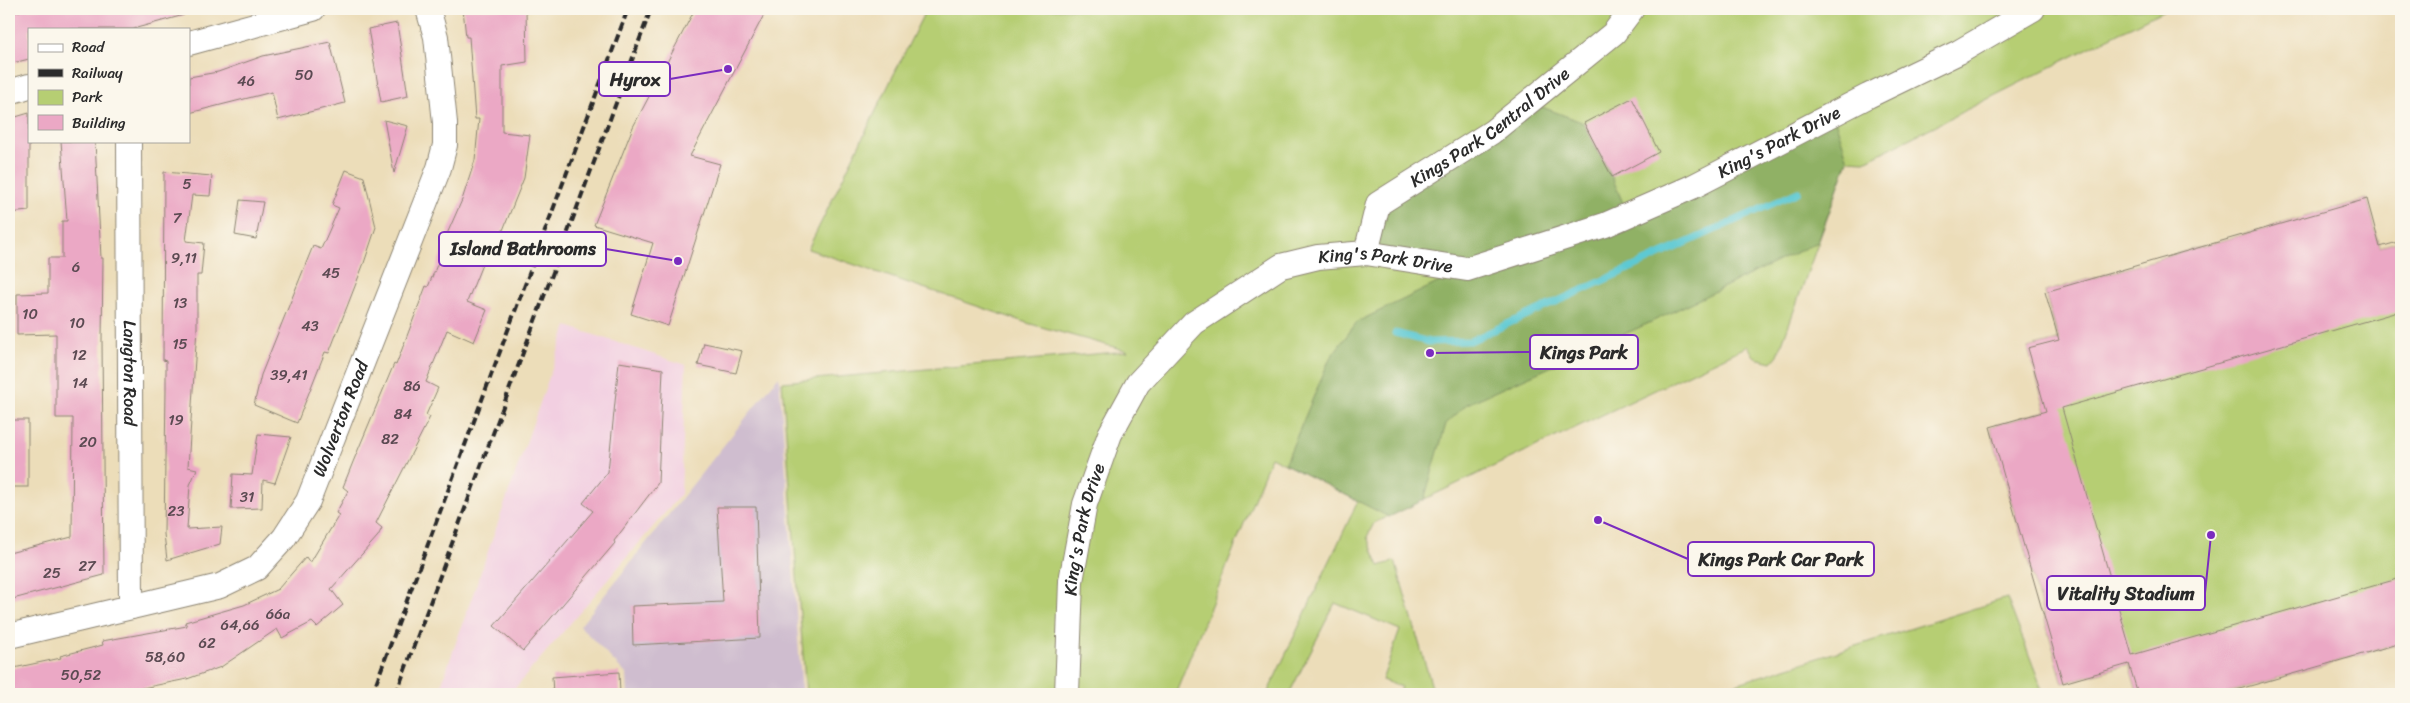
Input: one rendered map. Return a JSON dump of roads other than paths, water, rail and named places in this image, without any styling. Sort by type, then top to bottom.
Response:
[{"type":"street","points":[[190,43],[270,14],[313,9]]},
{"type":"street","name":"Wolverton Road","points":[[9,636],[220,586],[257,568],[284,538],[308,501],[439,168],[445,145],[445,124],[436,37],[428,9]]},
{"type":"street","name":"Kings Park Central Drive","points":[[1366,253],[1378,204],[1492,132],[1614,34],[1632,9]]},
{"type":"street","name":"King's Park Drive","points":[[1067,694],[1071,581],[1085,504],[1110,434],[1138,383],[1194,323],[1281,266],[1318,257],[1366,253],[1467,269],[1605,225],[1692,187],[1868,96],[1959,52],[2033,9]]},
{"type":"street","points":[[9,92],[28,86]]},
{"type":"street","name":"Langton Road","points":[[129,142],[131,607]]},
{"type":"waterway","points":[[1395,333],[1429,342],[1470,341],[1798,192]]},
{"type":"railway","points":[[372,694],[628,9]]},
{"type":"railway","points":[[396,694],[651,9]]},
{"type":"place","name":"Hyrox","points":[[728,69]]},
{"type":"place","name":"Island Bathrooms","points":[[678,261]]},
{"type":"place","name":"Kings Park","points":[[1430,353]]},
{"type":"place","name":"Kings Park Car Park","points":[[1598,520]]},
{"type":"place","name":"Vitality Stadium","points":[[2211,535]]}]
